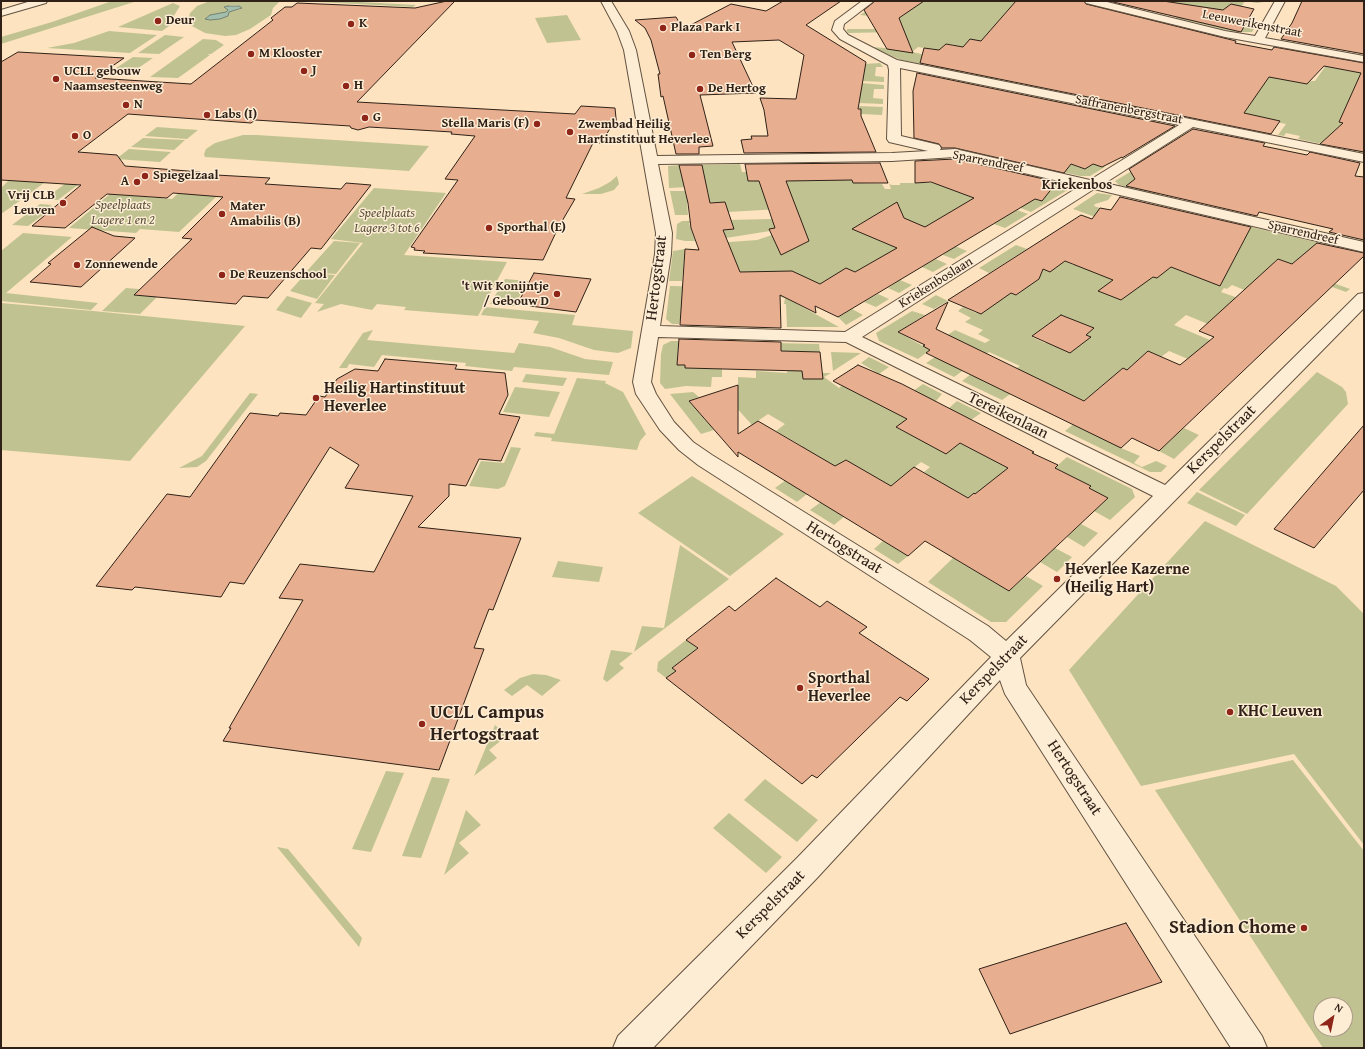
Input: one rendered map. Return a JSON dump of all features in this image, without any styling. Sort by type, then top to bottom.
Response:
[{"type":"street","points":[[1,13],[42,1]]},
{"type":"street","name":"Hertogstraat","points":[[606,1],[620,26],[630,50],[664,233],[663,254],[642,382],[646,394],[667,426],[686,446],[705,460],[979,633],[1006,656],[1014,687],[1250,1048]]},
{"type":"street","name":"Saffranenbergstraat","points":[[869,1],[839,23],[837,30],[844,37],[893,63],[1192,122],[1364,158]]},
{"type":"street","name":"Leeuwerikenstraat","points":[[1090,1],[1258,40],[1364,59]]},
{"type":"street","points":[[1258,40],[1280,1]]},
{"type":"street","points":[[892,157],[894,138],[895,70],[893,63]]},
{"type":"street","name":"Kriekenboslaan","points":[[849,337],[1094,185],[1192,122]]},
{"type":"street","points":[[894,138],[954,153]]},
{"type":"street","name":"Sparrendreef","points":[[651,160],[892,157],[954,153],[1364,247]]},
{"type":"street","name":"Kerspelstraat","points":[[630,1048],[807,868],[1006,656],[1364,298]]},
{"type":"street","points":[[650,331],[849,337]]},
{"type":"street","name":"Tereikenlaan","points":[[849,337],[1168,495]]},
{"type":"green space","points":[[112,1],[137,1],[1,44],[1,37],[52,22]]},
{"type":"green space","points":[[210,1],[280,1],[273,8],[271,15],[250,29],[236,35],[225,36],[205,33],[190,25],[188,21],[190,13],[197,6]],"holes":[[[238,5],[241,9],[229,12],[228,16],[210,20],[206,17],[226,12],[228,10],[224,7]]]},
{"type":"green space","points":[[917,1],[1079,1],[1085,3],[1078,6],[1127,28],[1133,14],[1161,22],[1158,23],[1242,54],[1283,49],[1291,50],[1283,60],[1290,81],[1307,84],[1311,81],[1315,81],[1332,57],[1343,59],[1339,66],[1343,70],[1362,72],[1343,123],[1335,134],[1332,133],[1327,138],[1364,149],[1361,152],[1298,139],[1300,136],[1286,133],[1284,136],[1278,135],[1286,124],[1125,92],[1115,103],[1109,102],[1135,77],[1065,51],[1039,88],[1026,85],[1037,75],[1004,69],[997,80],[972,74],[983,68],[972,65],[964,73],[933,67],[955,45],[946,44],[940,49],[942,51],[918,47],[912,52],[936,57],[926,65],[901,60],[872,47],[898,49],[898,32],[848,33],[847,31],[847,29],[876,29],[870,16],[860,15],[871,8]]},
{"type":"green space","points":[[1163,1],[1245,1],[1236,15]]},
{"type":"green space","points":[[1245,1],[1271,1],[1257,3]]},
{"type":"green space","points":[[319,2],[416,5],[413,7]]},
{"type":"green space","points":[[173,3],[180,6],[173,17],[172,24],[162,31],[118,27]]},
{"type":"green space","points":[[567,15],[581,40],[547,43],[535,18]]},
{"type":"green space","points":[[1177,15],[1246,19],[1257,24],[1252,32],[1235,32],[1176,18]]},
{"type":"green space","points":[[109,31],[157,35],[130,53],[47,48],[74,43]]},
{"type":"green space","points":[[165,35],[184,37],[159,54],[138,53]]},
{"type":"green space","points":[[203,39],[216,40],[224,45],[211,54],[207,54],[210,55],[178,78],[150,77]]},
{"type":"green space","points":[[133,57],[153,58],[128,75],[107,74]]},
{"type":"green space","points":[[880,63],[883,67],[876,67],[875,76],[884,77],[884,82],[861,81],[864,64]]},
{"type":"green space","points":[[861,83],[884,85],[884,89],[874,89],[873,98],[883,99],[883,104],[859,103]]},
{"type":"green space","points":[[859,106],[883,107],[882,115],[861,114]]},
{"type":"green space","points":[[157,127],[198,130],[187,139],[145,136]]},
{"type":"green space","points":[[243,135],[429,146],[409,171],[205,157],[204,154],[206,149],[215,143]]},
{"type":"green space","points":[[143,138],[185,140],[174,150],[131,147]]},
{"type":"green space","points":[[129,149],[171,152],[160,162],[116,159]]},
{"type":"green space","points":[[80,156],[1,214],[1,188],[14,175]]},
{"type":"green space","points":[[1062,161],[1085,169],[1094,163],[1105,167],[1090,176],[1080,176],[1054,170]]},
{"type":"green space","points":[[801,163],[801,181],[824,181],[838,178],[834,163],[846,163],[853,183],[882,184],[885,189],[891,189],[889,183],[891,185],[900,185],[900,183],[932,183],[941,178],[1047,186],[1051,180],[1068,185],[1071,188],[1031,212],[987,195],[990,202],[904,251],[879,259],[797,304],[839,327],[787,327],[786,304],[784,304],[785,298],[754,296],[681,316],[679,324],[672,324],[666,319],[670,286],[725,287],[716,243],[757,240],[772,235],[793,233],[790,227],[769,229],[770,231],[726,238],[722,230],[734,229],[731,220],[689,223],[695,241],[685,241],[676,239],[677,224],[682,221],[772,219],[796,208],[728,212],[720,202],[687,203],[688,215],[675,215],[670,191],[685,191],[686,196],[709,195],[706,186],[669,188],[668,166],[680,165],[704,178],[701,165],[740,164],[742,172],[779,172],[777,164]]},
{"type":"green space","points":[[1135,169],[1159,189],[1156,194],[1119,185],[1115,181]]},
{"type":"green space","name":"Speelplaats Lagere 1 en 2","points":[[198,175],[236,178],[179,232],[140,229],[136,233],[69,228],[110,194],[172,199]]},
{"type":"green space","points":[[617,176],[619,184],[614,190],[601,194],[582,194],[599,188]]},
{"type":"green space","points":[[66,183],[79,184],[58,200],[45,199]]},
{"type":"green space","name":"Speelplaats Lagere 3 tot 6","points":[[374,188],[446,193],[404,255],[507,262],[478,316],[404,310],[406,307],[377,304],[372,310],[341,304],[317,312],[324,304],[315,303],[363,243],[331,239]]},
{"type":"green space","points":[[1097,193],[1112,195],[1108,200],[1095,204],[1094,206],[1100,208],[1096,215],[1209,217],[1238,251],[1251,227],[1342,248],[1336,254],[1304,260],[1298,259],[1292,264],[1278,259],[1274,262],[1350,289],[1346,292],[1288,271],[1252,293],[1232,285],[1227,289],[1224,288],[1221,292],[1252,303],[1213,326],[1186,315],[1174,325],[1210,340],[1202,365],[1169,351],[1161,357],[1148,351],[1110,390],[1102,386],[1086,399],[1084,403],[1053,386],[1050,388],[1020,387],[1002,400],[962,381],[971,374],[1015,369],[1020,366],[989,352],[954,377],[926,363],[946,350],[943,338],[955,330],[985,343],[990,340],[978,334],[983,330],[965,322],[971,318],[958,311],[963,307],[976,313],[1007,291],[1017,295],[1022,291],[1013,287],[1045,266],[1053,269],[1065,261],[1073,265],[1126,228],[1073,209]],"holes":[[[1041,330],[1054,336],[1045,343],[1032,337]]]},
{"type":"green space","points":[[40,204],[52,205],[50,206],[54,207],[28,226],[12,225]]},
{"type":"green space","points":[[1017,210],[1028,214],[1005,228],[994,224]]},
{"type":"green space","points":[[23,233],[72,237],[6,293],[98,303],[91,310],[1,301],[1,251]]},
{"type":"green space","points":[[334,241],[360,243],[336,274],[306,272]]},
{"type":"green space","points":[[1016,245],[1027,249],[989,273],[979,268]]},
{"type":"green space","points":[[955,246],[967,251],[954,259],[943,255]]},
{"type":"green space","points":[[685,249],[682,281],[669,281],[673,251]]},
{"type":"green space","points":[[936,259],[947,264],[933,272],[922,267]]},
{"type":"green space","points":[[306,273],[335,275],[317,299],[290,291]]},
{"type":"green space","points":[[505,279],[528,281],[514,306],[490,304]]},
{"type":"green space","points":[[900,280],[912,285],[899,293],[888,288]]},
{"type":"green space","points":[[126,288],[163,291],[140,314],[102,311]]},
{"type":"green space","points":[[878,294],[889,299],[876,307],[864,302]]},
{"type":"green space","points":[[936,295],[948,301],[934,309],[922,304]]},
{"type":"green space","points":[[287,296],[312,303],[301,318],[276,310]]},
{"type":"green space","points":[[1,303],[245,326],[130,461],[1,450]]},
{"type":"green space","points":[[485,307],[575,315],[572,325],[633,331],[631,348],[618,353],[594,350],[559,338],[533,333],[539,321],[481,315]]},
{"type":"green space","points":[[852,309],[863,315],[846,325],[838,317]]},
{"type":"green space","points":[[912,311],[925,315],[898,332],[930,350],[918,359],[879,341],[876,333]]},
{"type":"green space","points":[[373,330],[367,340],[514,353],[519,343],[550,347],[585,359],[613,362],[609,375],[514,367],[512,371],[465,366],[466,363],[382,355],[374,367],[349,364],[347,368],[339,368],[363,333]]},
{"type":"green space","points":[[671,341],[701,341],[700,350],[678,349],[677,365],[685,365],[685,368],[715,369],[722,360],[722,377],[712,377],[711,387],[686,386],[665,389],[660,383],[661,354],[663,345]]},
{"type":"green space","points":[[731,342],[819,344],[820,352],[771,351]]},
{"type":"green space","points":[[831,352],[861,353],[833,371]]},
{"type":"green space","points":[[869,357],[889,367],[879,374],[861,363]]},
{"type":"green space","points":[[797,364],[808,373],[831,373],[824,377],[839,388],[845,383],[854,392],[870,400],[911,416],[896,427],[905,432],[912,428],[958,442],[977,452],[987,445],[1010,469],[1007,469],[992,481],[1047,475],[1067,457],[1132,489],[1135,497],[1110,520],[1094,511],[1108,498],[1089,489],[1091,486],[997,559],[846,460],[833,468],[800,448],[802,446],[776,431],[785,424],[768,414],[752,425],[725,395],[738,387],[738,377],[756,378],[756,371],[787,373],[787,370]],"holes":[[[921,462],[930,467],[924,472],[927,474],[918,481],[909,475],[917,469],[915,467]],[[953,489],[968,498],[974,493],[984,499],[958,508],[945,495]]]},
{"type":"green space","points":[[1317,372],[1342,387],[1346,392],[1348,404],[1247,514],[1199,490]]},
{"type":"green space","points":[[526,374],[567,378],[563,386],[522,382]]},
{"type":"green space","points":[[577,378],[606,381],[605,383],[623,392],[646,434],[640,441],[637,450],[551,441],[552,438],[534,436],[536,432],[554,434]]},
{"type":"green space","points":[[923,384],[942,394],[935,402],[913,391]]},
{"type":"green space","points":[[515,387],[560,392],[549,417],[503,412]]},
{"type":"green space","points":[[1113,391],[1121,448],[1140,456],[1134,463],[1142,467],[1156,461],[1167,466],[1161,472],[1150,472],[1065,431]]},
{"type":"green space","points":[[693,392],[699,397],[689,401],[714,430],[701,434],[670,394]]},
{"type":"green space","points":[[250,393],[258,394],[206,461],[197,467],[179,468],[202,456]]},
{"type":"green space","points":[[957,401],[981,413],[971,420],[949,408]]},
{"type":"green space","points":[[1184,428],[1199,435],[1174,459],[1159,451]]},
{"type":"green space","points":[[511,447],[521,448],[505,486],[498,489],[469,486],[481,461],[504,463]]},
{"type":"green space","points":[[692,476],[784,534],[730,576],[638,513]]},
{"type":"green space","points":[[786,480],[807,494],[797,502],[775,488]]},
{"type":"green space","points":[[1197,492],[1245,515],[1236,526],[1187,503]]},
{"type":"green space","points":[[821,502],[845,516],[834,525],[810,510]]},
{"type":"green space","name":"KHC Leuven","points":[[1205,521],[1336,586],[1364,614],[1364,845],[1294,754],[1141,786],[1069,670]]},
{"type":"green space","points":[[1081,524],[1098,533],[1084,547],[1067,537]]},
{"type":"green space","points":[[884,540],[908,556],[898,564],[874,549]]},
{"type":"green space","points":[[680,545],[729,579],[634,652],[642,626],[664,628]]},
{"type":"green space","points":[[1055,548],[1072,557],[1057,572],[1040,562]]},
{"type":"green space","points":[[953,558],[1009,591],[1026,576],[1043,586],[1006,622],[991,622],[928,582]]},
{"type":"green space","points":[[558,561],[603,567],[599,582],[552,577]]},
{"type":"green space","points":[[686,640],[698,648],[673,668],[676,671],[666,678],[657,671],[658,662]]},
{"type":"green space","points":[[611,650],[633,653],[619,664],[624,668],[607,682],[603,679]]},
{"type":"green space","points":[[533,674],[546,675],[561,680],[542,696],[527,685],[512,696],[504,690],[520,678]]},
{"type":"green space","points":[[495,725],[507,736],[489,750],[497,758],[474,776]]},
{"type":"green space","name":"Stadion Chome","points":[[1293,760],[1364,851],[1364,1048],[1323,1048],[1316,1037],[1353,1037],[1353,997],[1313,997],[1313,1033],[1155,790]]},
{"type":"green space","points":[[386,771],[404,773],[371,852],[352,849]]},
{"type":"green space","points":[[432,777],[450,779],[421,858],[402,856]]},
{"type":"green space","points":[[765,779],[818,820],[797,842],[744,800]]},
{"type":"green space","points":[[466,810],[481,825],[459,843],[469,853],[444,875]]},
{"type":"green space","points":[[729,813],[782,857],[766,873],[713,828]]},
{"type":"green space","points":[[277,847],[288,849],[362,938],[359,947]]},
{"type":"shaded area","points":[[239,6],[242,8],[229,12],[228,16],[220,19],[205,19],[210,15],[226,12],[228,10],[224,7]]},
{"type":"building","points":[[447,1],[455,1],[357,102],[575,114],[581,106],[615,108],[617,128],[611,127],[601,143],[593,143],[566,198],[575,199],[558,228],[543,260],[423,253],[425,251],[414,250],[415,248],[411,247],[458,180],[445,179],[475,136],[451,134],[452,132],[369,127],[358,130],[351,128],[350,126],[255,120],[251,123],[128,114],[78,152],[117,155],[125,166],[200,172],[198,174],[270,178],[265,184],[341,189],[346,183],[371,185],[321,249],[311,248],[268,298],[243,296],[236,304],[134,295],[192,239],[182,238],[223,197],[173,193],[167,198],[107,194],[65,228],[32,226],[81,185],[1,180],[1,62],[18,52],[124,58],[95,78],[191,84],[273,20],[271,18],[285,7],[292,7],[297,3],[415,8]]},
{"type":"building","points":[[783,1],[841,1],[806,25],[866,62],[858,109],[861,109],[861,116],[876,152],[744,153],[741,140],[752,139],[751,136],[768,136],[764,110],[760,98],[796,99],[804,55],[779,40],[732,42],[756,93],[700,95],[713,146],[699,147],[699,154],[676,154],[663,96],[661,97],[658,74],[660,74],[651,40],[645,28],[635,20],[676,17],[683,29],[731,4],[766,11]]},
{"type":"building","points":[[875,1],[924,1],[899,18],[913,53],[887,49],[864,10]]},
{"type":"building","points":[[1016,1],[1084,1],[1086,4],[1236,41],[1235,43],[1272,50],[1274,47],[1364,63],[1364,152],[1320,144],[1343,123],[1339,122],[1361,73],[1324,66],[1307,84],[1269,77],[1244,113],[1280,121],[1271,134],[920,63],[924,48],[939,50],[946,44],[963,47],[970,39],[981,41]]},
{"type":"building","points":[[1109,1],[1163,1],[1223,10],[1231,4],[1254,9],[1241,32]]},
{"type":"building","points":[[1302,1],[1364,1],[1364,54],[1281,39],[1292,23]]},
{"type":"building","points":[[917,73],[1175,126],[1122,158],[1102,167],[1093,164],[1085,169],[1071,164],[1064,173],[955,148],[942,148],[939,144],[914,138],[913,91]]},
{"type":"building","points":[[1193,129],[1265,143],[1263,146],[1307,155],[1310,152],[1360,163],[1355,176],[1364,177],[1364,240],[1329,232],[1333,229],[1259,212],[1257,216],[1126,186],[1135,179],[1129,169]]},
{"type":"building","points":[[955,159],[1057,182],[1042,201],[1035,199],[838,317],[815,306],[816,313],[780,295],[781,328],[680,325],[685,249],[699,250],[691,228],[688,203],[679,165],[702,165],[710,203],[725,202],[734,229],[723,230],[740,272],[792,271],[820,284],[846,268],[855,272],[897,248],[852,229],[897,202],[904,218],[925,227],[974,198],[931,182],[915,183],[915,161]]},
{"type":"building","points":[[880,163],[888,183],[853,183],[852,180],[786,181],[809,241],[781,255],[769,229],[775,228],[759,181],[748,181],[745,164]]},
{"type":"building","points":[[1120,197],[1251,227],[1220,286],[1171,267],[1157,278],[1153,277],[1121,300],[1098,291],[1113,280],[1065,261],[1050,272],[1043,269],[1039,279],[1016,295],[1011,293],[981,314],[948,300],[1081,215],[1092,219],[1100,208],[1111,210]]},
{"type":"building","name":"Zonnewende","points":[[92,227],[114,236],[135,238],[81,287],[30,282],[51,264],[48,263]]},
{"type":"building","points":[[1317,243],[1364,253],[1364,256],[1159,451],[1132,438],[1121,448],[926,353],[930,350],[923,346],[925,345],[898,332],[948,302],[936,329],[1084,401],[1123,368],[1127,370],[1148,351],[1180,365],[1214,337],[1199,331],[1278,259],[1292,264]]},
{"type":"building","name":"'t Wit Konijntje / Gebouw D","points":[[534,273],[591,279],[576,312],[530,306],[532,303],[519,301]]},
{"type":"building","points":[[1061,315],[1094,328],[1086,335],[1091,337],[1070,353],[1032,336]]},
{"type":"building","points":[[679,339],[781,342],[781,351],[820,352],[823,379],[803,379],[802,371],[685,368],[685,365],[677,365]]},
{"type":"building","points":[[385,359],[457,365],[455,369],[505,373],[508,395],[499,414],[520,417],[501,461],[479,459],[466,486],[449,484],[449,496],[418,527],[521,538],[493,610],[489,609],[474,648],[484,649],[439,770],[223,741],[303,600],[279,598],[300,564],[374,572],[413,496],[345,488],[359,465],[330,447],[244,584],[230,582],[221,597],[135,587],[132,590],[96,586],[167,494],[190,497],[250,413],[278,416],[280,413],[306,415],[319,396],[325,397],[337,379],[355,369],[378,371]]},
{"type":"building","points":[[858,365],[902,384],[1034,452],[1032,453],[1058,465],[1055,468],[1091,486],[1089,488],[1108,498],[1009,591],[925,541],[908,556],[738,452],[738,457],[689,401],[738,385],[738,434],[758,421],[835,466],[846,460],[891,486],[914,467],[968,498],[1008,468],[960,443],[946,454],[896,427],[907,419],[833,381]]},
{"type":"building","points":[[1364,425],[1364,490],[1314,548],[1274,529]]},
{"type":"building","name":"Sporthal Heverlee","points":[[776,578],[820,607],[827,601],[867,627],[859,633],[929,679],[907,701],[900,697],[817,778],[812,775],[802,784],[666,678],[676,671],[672,668],[698,648],[686,640],[729,606],[735,611]]},
{"type":"building","points":[[1126,923],[1162,982],[1010,1034],[979,969]]},
{"type":"place","name":"Deur","points":[[158,21]]},
{"type":"place","name":"K","points":[[351,24]]},
{"type":"place","name":"Plaza Park I","points":[[663,28]]},
{"type":"place","name":"M Klooster","points":[[251,54]]},
{"type":"place","name":"Ten Berg","points":[[692,55]]},
{"type":"place","name":"J","points":[[304,71]]},
{"type":"place","name":"UCLL gebouw Naamsesteenweg","points":[[56,79]]},
{"type":"place","name":"H","points":[[346,86]]},
{"type":"place","name":"De Hertog","points":[[700,89]]},
{"type":"place","name":"N","points":[[126,105]]},
{"type":"place","name":"Labs (I)","points":[[207,115]]},
{"type":"place","name":"G","points":[[365,118]]},
{"type":"place","name":"Stella Maris (F)","points":[[537,124]]},
{"type":"place","name":"Zwembad Heilig Hartinstituut Heverlee","points":[[570,132]]},
{"type":"place","name":"O","points":[[75,136]]},
{"type":"place","name":"Spiegelzaal","points":[[145,176]]},
{"type":"place","name":"A","points":[[137,182]]},
{"type":"place","name":"Vrij CLB Leuven","points":[[63,203]]},
{"type":"place","name":"Mater Amabilis (B)","points":[[222,214]]},
{"type":"place","name":"Sporthal (E)","points":[[489,228]]},
{"type":"place","name":"Zonnewende","points":[[77,265]]},
{"type":"place","name":"De Reuzenschool","points":[[222,275]]},
{"type":"place","name":"'t Wit Konijntje / Gebouw D","points":[[557,294]]},
{"type":"place","name":"Heilig Hartinstituut Heverlee","points":[[316,398]]},
{"type":"place","name":"Heverlee Kazerne (Heilig Hart)","points":[[1057,579]]},
{"type":"place","name":"Sporthal Heverlee","points":[[800,688]]},
{"type":"place","name":"KHC Leuven","points":[[1230,712]]},
{"type":"place","name":"UCLL Campus Hertogstraat","points":[[422,724]]},
{"type":"place","name":"Stadion Chome","points":[[1304,928]]},
{"type":"district","name":"Kriekenbos","points":[[1077,185]]}]
